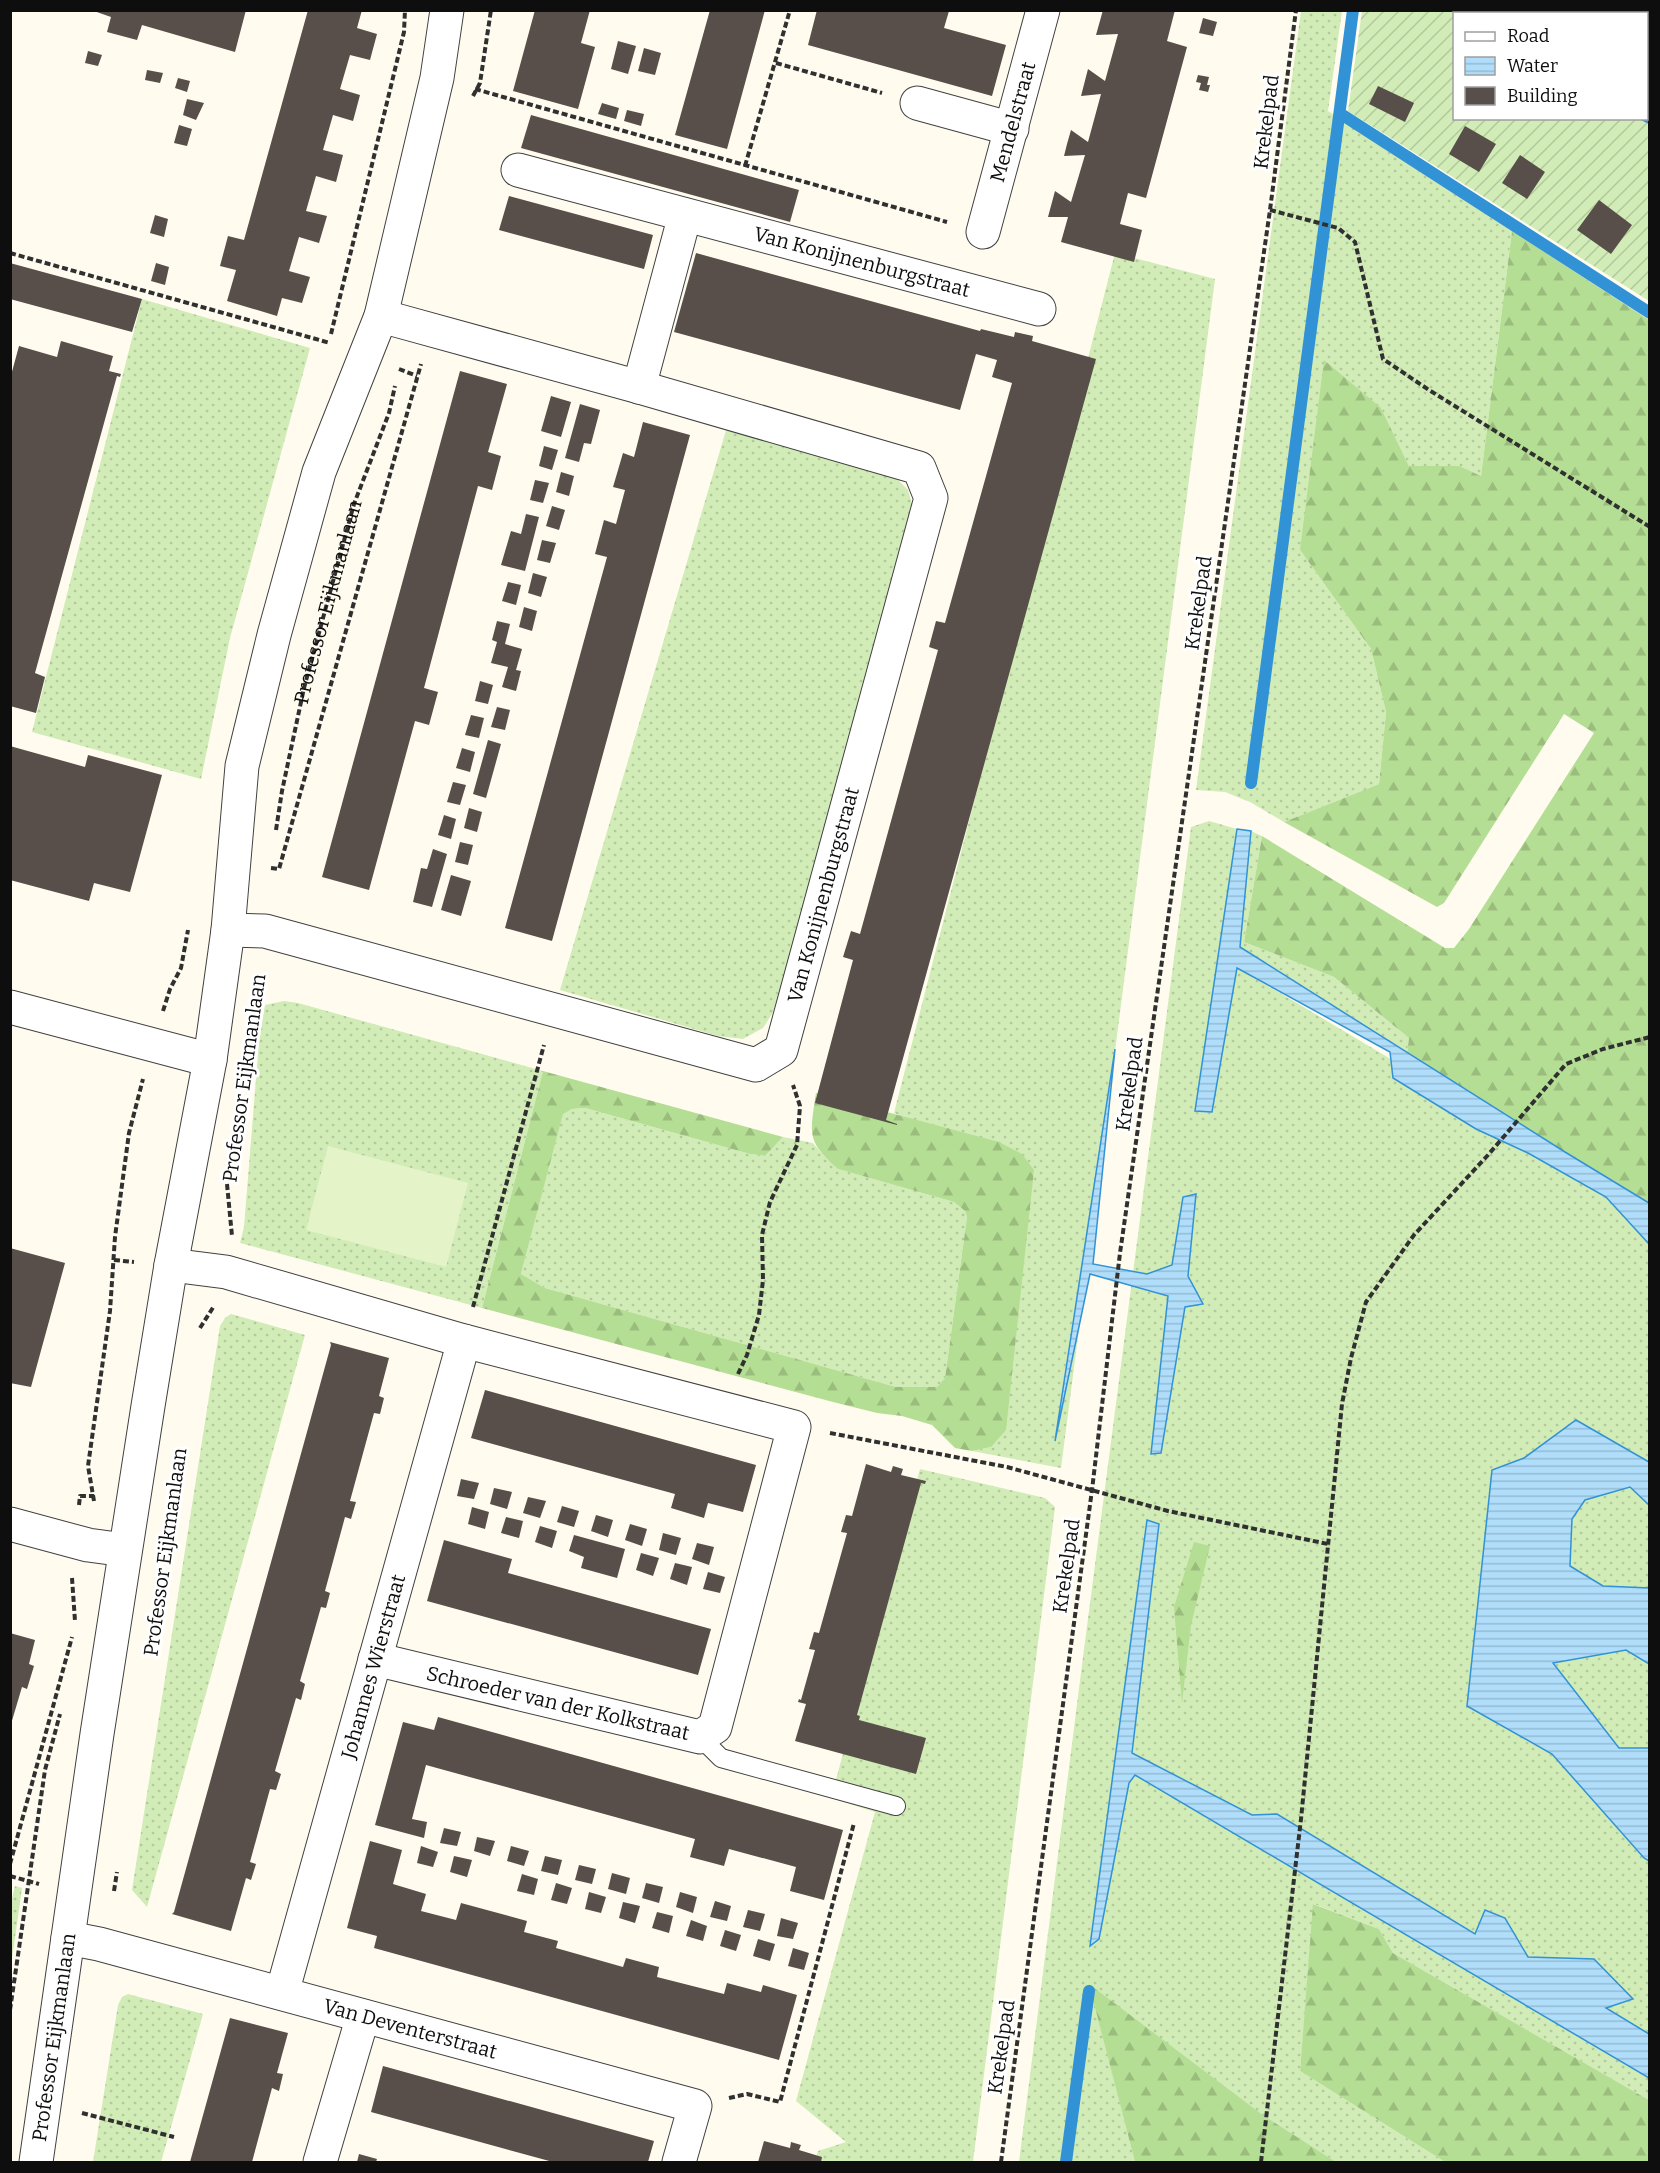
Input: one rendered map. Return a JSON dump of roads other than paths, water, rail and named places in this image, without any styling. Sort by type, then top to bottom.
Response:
[{"type":"street","name":"Professor Eijkmanlaan","points":[[36,2163],[132,1501],[171,1265],[210,1060],[228,930],[242,766],[274,635],[319,472],[365,356],[407,324],[447,10]]},
{"type":"street","name":"Mendelstraat","points":[[983,232],[1043,10]]},
{"type":"street","points":[[917,103],[1012,129]]},
{"type":"street","name":"Van Konijnenburgstraat","points":[[518,170],[1039,309]]},
{"type":"street","points":[[639,387],[685,215]]},
{"type":"street","name":"Van Konijnenburgstraat","points":[[228,930],[265,931],[756,1065],[781,1050],[931,498],[919,468],[639,387],[407,324]]},
{"type":"street","points":[[10,1007],[210,1060]]},
{"type":"street","points":[[171,1265],[226,1272],[464,1341]]},
{"type":"street","name":"Schroeder van der Kolkstraat","points":[[375,1659],[700,1737],[715,1728],[794,1426],[464,1341]]},
{"type":"street","name":"Johannes Wierstraat","points":[[282,1993],[464,1341]]},
{"type":"street","points":[[10,1524],[76,1542],[125,1550]]},
{"type":"street","name":"Van Deventerstraat","points":[[68,1938],[99,1944],[282,1993],[695,2106],[679,2163]]},
{"type":"street","points":[[320,2163],[363,2016]]},
{"type":"lane","points":[[700,1737],[721,1758],[897,1806]]},
{"type":"water","points":[[1237,829],[1251,831],[1240,947],[1649,1203],[1649,1244],[1606,1197],[1528,1153],[1476,1129],[1393,1078],[1390,1052],[1237,968],[1212,1112],[1195,1111]]},
{"type":"water","points":[[1115,1049],[1093,1264],[1147,1274],[1172,1265],[1183,1197],[1196,1194],[1188,1276],[1203,1304],[1185,1307],[1161,1453],[1151,1454],[1168,1296],[1090,1274],[1055,1441]]},
{"type":"water","points":[[1576,1420],[1649,1462],[1649,1505],[1630,1487],[1585,1500],[1572,1519],[1570,1566],[1603,1586],[1649,1588],[1649,1664],[1626,1650],[1553,1663],[1619,1748],[1649,1748],[1649,1861],[1552,1754],[1467,1706],[1492,1470],[1524,1458]]},
{"type":"water","points":[[1147,1520],[1159,1524],[1132,1753],[1252,1815],[1277,1814],[1475,1934],[1485,1910],[1505,1918],[1528,1957],[1594,1959],[1633,1999],[1606,2008],[1649,2034],[1649,2078],[1135,1775],[1129,1783],[1099,1939],[1090,1946]]},
{"type":"waterway","points":[[1251,783],[1353,10]]},
{"type":"waterway","points":[[1341,114],[1650,313]]},
{"type":"waterway","points":[[1066,2162],[1089,1991]]}]
